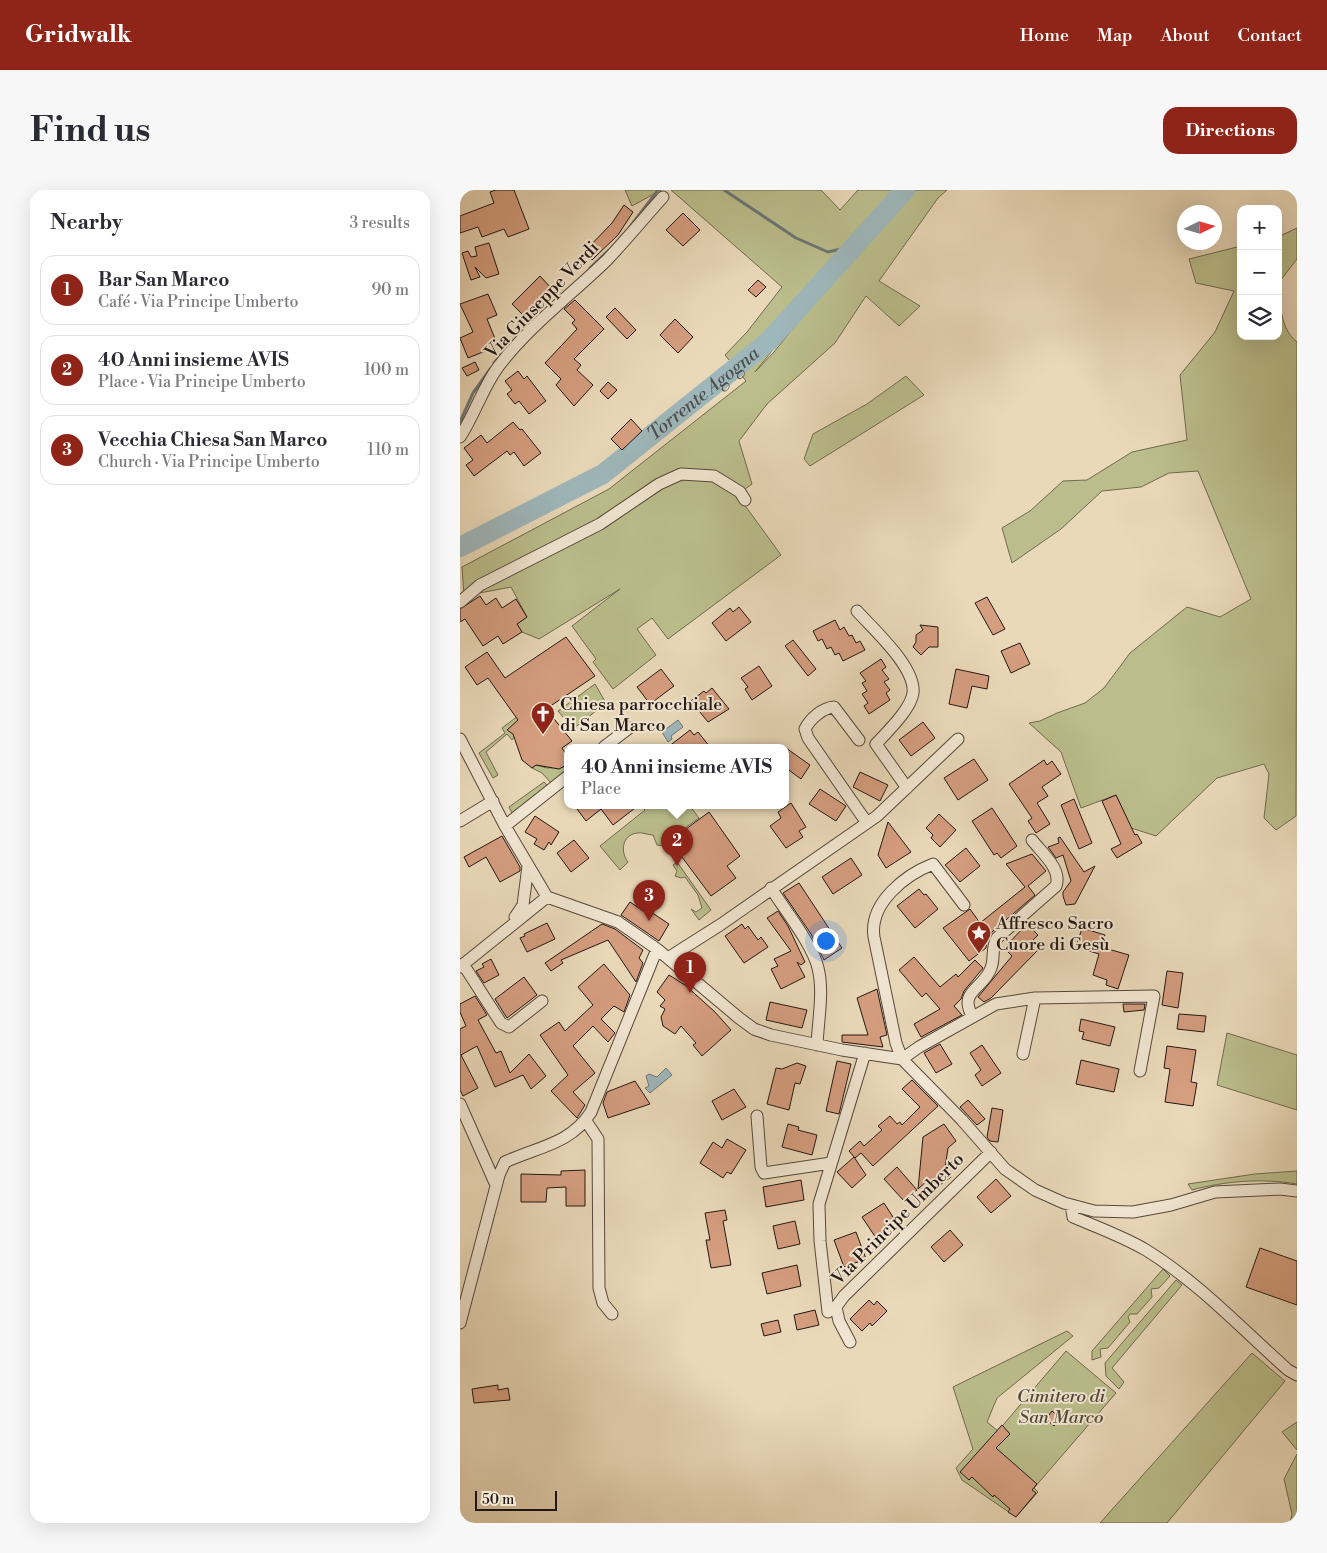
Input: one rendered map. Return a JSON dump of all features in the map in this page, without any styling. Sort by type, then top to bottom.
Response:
[{"type":"street","name":"Via Giuseppe Verdi","points":[[460,437],[472,418],[481,395],[498,367],[540,322],[607,259],[663,197]]},
{"type":"street","points":[[460,602],[480,585],[600,524],[660,484],[681,474],[714,476],[740,492],[745,500]]},
{"type":"street","points":[[857,611],[904,664],[911,681],[913,693],[908,705],[876,744],[907,788]]},
{"type":"street","points":[[859,740],[834,707],[823,711],[809,721],[805,729],[808,738],[867,823]]},
{"type":"street","points":[[608,744],[629,728]]},
{"type":"street","points":[[460,739],[505,826],[547,897],[618,922],[657,948],[754,1029],[771,1035],[817,1045],[902,1059],[919,1047],[996,1004],[1035,998],[1154,996],[1140,1071]]},
{"type":"street","points":[[668,958],[867,823],[958,739]]},
{"type":"street","points":[[505,826],[564,779]]},
{"type":"street","points":[[460,821],[493,801]]},
{"type":"street","points":[[973,1017],[967,1008],[969,996],[990,971],[997,938],[1056,886],[1058,880],[1057,872],[1032,840]]},
{"type":"street","points":[[512,923],[523,905],[528,864]]},
{"type":"street","points":[[964,905],[933,864],[924,868],[882,901],[872,926],[896,1043],[902,1059],[944,1100],[1005,1169],[1035,1190],[1071,1205],[1094,1211],[1133,1212],[1171,1205],[1215,1192],[1271,1189],[1297,1191]]},
{"type":"street","points":[[771,888],[812,953],[818,966],[820,978],[817,1045]]},
{"type":"street","points":[[542,1001],[509,1026],[501,1023],[462,965],[512,923],[547,897]]},
{"type":"street","points":[[460,1323],[496,1186],[505,1162],[562,1140],[586,1121],[657,948]]},
{"type":"street","points":[[1022,1054],[1035,998]]},
{"type":"street","name":"Via Principe Umberto","points":[[828,1312],[820,1241],[819,1204],[865,1053]]},
{"type":"street","points":[[460,1104],[496,1186]]},
{"type":"street","points":[[757,1116],[761,1167],[764,1173],[831,1163]]},
{"type":"street","points":[[586,1121],[598,1139],[599,1288],[602,1304],[612,1314]]},
{"type":"street","name":"Via Principe Umberto","points":[[850,1342],[839,1321],[836,1307],[844,1296],[991,1152]]},
{"type":"street","points":[[1071,1205],[1073,1217],[1145,1250],[1164,1262],[1187,1280],[1288,1370],[1297,1375]]},
{"type":"green space","points":[[625,190],[661,190],[632,206]]},
{"type":"green space","points":[[671,190],[821,190],[840,210],[858,190],[901,190],[755,372],[774,352],[904,190],[947,190],[938,198],[879,281],[920,306],[899,326],[866,296],[835,343],[767,404],[739,441],[752,484],[741,492],[741,500],[781,555],[668,639],[652,618],[637,629],[656,655],[613,689],[593,662],[596,659],[572,626],[620,589],[539,639],[522,632],[517,624],[527,617],[511,587],[464,596],[462,567],[609,489],[746,381],[725,355],[747,332],[782,287]]},
{"type":"green space","points":[[1297,228],[1297,259],[1282,278],[1282,250],[1282,235]]},
{"type":"green space","points":[[1237,247],[1237,340],[1282,340],[1282,314],[1287,329],[1297,342],[1296,816],[1276,830],[1264,818],[1269,774],[1264,764],[1217,778],[1156,836],[1131,828],[1116,795],[1081,808],[1061,752],[1029,723],[1040,721],[1085,703],[1104,688],[1130,653],[1187,607],[1220,617],[1251,599],[1198,471],[1169,473],[1141,487],[1102,491],[1061,529],[1012,563],[1002,528],[1030,511],[1063,481],[1087,480],[1132,452],[1187,440],[1180,375],[1215,332],[1234,291],[1196,283],[1189,259]]},
{"type":"green space","points":[[906,376],[924,395],[810,466],[804,459],[813,434],[867,404]]},
{"type":"green space","points":[[595,684],[606,703],[573,729],[558,711]]},
{"type":"green space","points":[[518,716],[523,724],[512,740],[507,734],[486,752],[498,775],[493,778],[479,753],[505,733],[502,728]]},
{"type":"green space","points":[[536,765],[547,768],[564,767],[564,775],[552,784],[542,773],[532,768]]},
{"type":"green space","points":[[544,782],[549,787],[512,813],[509,807]]},
{"type":"green space","points":[[692,809],[699,818],[671,838],[675,852],[672,854],[666,846],[657,845],[653,835],[632,834],[625,840],[623,849],[628,862],[620,870],[600,846],[645,810]]},
{"type":"green space","points":[[677,862],[711,910],[699,920],[691,909],[696,912],[702,908],[698,895],[685,877],[675,876],[677,871],[673,865]]},
{"type":"green space","points":[[1227,1033],[1297,1055],[1297,1110],[1217,1085]]},
{"type":"green space","points":[[1297,1171],[1297,1184],[1244,1181],[1192,1190],[1188,1184],[1255,1174]]},
{"type":"green space","points":[[1163,1269],[1170,1276],[1159,1288],[1151,1289],[1152,1297],[1137,1314],[1130,1314],[1128,1317],[1130,1322],[1108,1348],[1100,1349],[1101,1357],[1092,1360],[1092,1351]]},
{"type":"green space","points":[[1176,1280],[1182,1285],[1112,1368],[1124,1382],[1119,1389],[1106,1376],[1105,1363]]},
{"type":"green space","name":"Cimitero di San Marco","points":[[1067,1331],[1073,1336],[997,1398],[987,1422],[998,1431],[1066,1351],[1116,1393],[1034,1488],[1038,1492],[1016,1517],[962,1480],[956,1468],[973,1449],[953,1387]]},
{"type":"green space","points":[[1252,1353],[1285,1381],[1167,1523],[1100,1523]]},
{"type":"green space","points":[[1297,1422],[1297,1450],[1282,1432]]},
{"type":"green space","points":[[1297,1454],[1297,1523],[1290,1523],[1292,1514],[1284,1479]]},
{"type":"water","points":[[678,720],[683,727],[671,736],[672,739],[668,742],[662,732]]},
{"type":"water","points":[[666,1068],[672,1075],[650,1093],[645,1088],[649,1086],[646,1076],[649,1074],[657,1077]]},
{"type":"building","points":[[514,190],[529,229],[508,237],[504,229],[482,237],[478,227],[460,233],[460,216],[494,203],[490,192]]},
{"type":"building","points":[[624,205],[633,212],[618,235],[592,260],[584,252],[612,223]]},
{"type":"building","points":[[683,213],[700,230],[683,246],[666,230]]},
{"type":"building","points":[[489,243],[499,274],[486,278],[475,267],[480,277],[471,280],[462,253],[468,251],[471,257],[477,256],[475,247]]},
{"type":"building","points":[[540,276],[552,289],[524,316],[512,304]]},
{"type":"building","points":[[758,280],[766,287],[756,297],[748,290]]},
{"type":"building","points":[[488,294],[497,315],[487,319],[498,346],[468,358],[460,338],[473,332],[460,304]]},
{"type":"building","points":[[575,300],[604,329],[574,359],[581,365],[577,370],[593,385],[574,406],[556,385],[561,379],[545,363],[577,329],[572,323],[575,320],[564,309]]},
{"type":"building","points":[[615,308],[636,330],[627,339],[606,317]]},
{"type":"building","points":[[675,319],[693,337],[678,353],[660,335]]},
{"type":"building","points":[[475,362],[479,370],[467,376],[462,368]]},
{"type":"building","points":[[518,371],[524,379],[527,376],[546,401],[529,414],[519,401],[515,404],[507,394],[512,390],[505,381]]},
{"type":"building","points":[[608,382],[617,390],[608,399],[600,391]]},
{"type":"building","points":[[631,419],[642,431],[622,450],[611,439]]},
{"type":"building","points":[[513,422],[520,430],[522,429],[541,453],[524,466],[514,452],[510,455],[507,451],[474,476],[466,465],[473,460],[464,448],[481,435],[487,443]]},
{"type":"building","points":[[480,596],[486,605],[496,598],[502,608],[516,599],[527,617],[517,624],[522,632],[503,644],[498,636],[483,646],[465,619],[460,622],[460,609]]},
{"type":"building","points":[[987,597],[1005,629],[993,635],[975,603]]},
{"type":"building","points":[[739,607],[751,622],[726,641],[712,623],[730,608],[733,612]]},
{"type":"building","points":[[835,620],[840,630],[844,627],[849,636],[852,635],[856,643],[860,641],[865,650],[843,661],[839,653],[835,655],[831,647],[827,649],[822,639],[818,641],[813,631]]},
{"type":"building","points":[[920,625],[938,627],[938,647],[929,647],[921,655],[913,647],[916,642],[916,635],[923,630]]},
{"type":"building","points":[[566,637],[595,676],[546,709],[572,741],[564,744],[562,748],[564,751],[564,766],[559,769],[536,765],[532,768],[522,760],[513,734],[507,730],[518,720],[488,678],[477,685],[465,667],[487,652],[505,678]]},
{"type":"building","points":[[793,640],[816,669],[808,676],[785,646]]},
{"type":"building","points":[[1020,643],[1030,664],[1011,673],[1001,651]]},
{"type":"building","points":[[881,659],[886,667],[882,670],[889,679],[884,682],[890,690],[886,693],[890,700],[869,714],[864,706],[868,703],[862,694],[867,691],[862,683],[866,681],[860,673]]},
{"type":"building","points":[[759,666],[772,686],[752,700],[745,689],[748,687],[741,678]]},
{"type":"building","points":[[661,669],[674,686],[650,704],[637,687]]},
{"type":"building","points":[[956,669],[989,676],[987,689],[972,686],[967,708],[949,704]]},
{"type":"building","points":[[712,688],[729,709],[708,722],[691,701],[704,691],[706,693]]},
{"type":"building","points":[[923,722],[935,738],[911,756],[899,740]]},
{"type":"building","points":[[690,730],[694,735],[698,732],[708,744],[672,744]]},
{"type":"building","points":[[789,750],[810,765],[801,779],[789,770]]},
{"type":"building","points":[[974,759],[988,780],[958,800],[944,778]]},
{"type":"building","points":[[1044,760],[1047,765],[1052,761],[1061,774],[1042,787],[1048,796],[1037,803],[1050,824],[1036,833],[1028,821],[1032,818],[1009,784]]},
{"type":"building","points":[[860,772],[888,785],[880,801],[853,787]]},
{"type":"building","points":[[820,789],[846,806],[836,821],[809,804]]},
{"type":"building","points":[[1116,795],[1135,835],[1137,834],[1142,843],[1117,858],[1111,849],[1121,844],[1102,801]]},
{"type":"building","points":[[1074,799],[1092,843],[1079,849],[1061,805]]},
{"type":"building","points":[[791,803],[806,827],[799,831],[803,837],[786,848],[770,826],[781,818],[778,812],[782,809],[789,809]]},
{"type":"building","points":[[992,808],[1017,846],[1001,858],[997,853],[994,855],[972,821]]},
{"type":"building","points":[[577,809],[601,809],[586,821]]},
{"type":"building","points":[[601,809],[634,809],[613,825]]},
{"type":"building","points":[[709,812],[740,856],[727,866],[736,878],[711,896],[679,853],[691,844],[682,832]]},
{"type":"building","points":[[939,814],[956,830],[940,847],[931,838],[933,835],[926,828]]},
{"type":"building","points":[[535,816],[559,832],[551,845],[549,842],[544,850],[534,844],[537,839],[525,832]]},
{"type":"building","points":[[888,822],[911,852],[886,868],[878,855]]},
{"type":"building","points":[[502,836],[520,867],[520,871],[500,882],[486,857],[469,867],[464,857]]},
{"type":"building","points":[[1060,837],[1084,872],[1095,866],[1075,904],[1066,905],[1063,896],[1063,892],[1071,881],[1063,855],[1056,858],[1048,847],[1059,843],[1058,838]]},
{"type":"building","points":[[574,840],[589,858],[571,872],[557,853]]},
{"type":"building","points":[[966,848],[980,866],[960,882],[945,865]]},
{"type":"building","points":[[1032,854],[1046,871],[1028,886],[1035,895],[992,932],[987,939],[986,948],[969,961],[943,928],[970,909],[980,923],[1025,887],[1006,864]]},
{"type":"building","points":[[851,858],[862,875],[833,894],[822,877]]},
{"type":"building","points":[[799,883],[842,948],[824,960],[811,934],[783,893]]},
{"type":"building","points":[[919,889],[924,895],[926,894],[938,909],[915,928],[897,906]]},
{"type":"building","points":[[630,902],[649,915],[651,912],[669,924],[659,941],[621,915]]},
{"type":"building","points":[[778,911],[788,926],[805,962],[801,965],[797,962],[805,977],[781,989],[771,969],[778,966],[774,959],[791,951],[767,918]]},
{"type":"building","points":[[547,923],[555,939],[527,952],[520,938],[525,936],[524,934]]},
{"type":"building","points":[[602,924],[615,929],[643,950],[639,958],[643,963],[636,982],[608,940],[561,960],[563,963],[551,971],[545,963]]},
{"type":"building","points":[[742,924],[745,929],[748,926],[758,940],[761,937],[768,947],[744,963],[725,936]]},
{"type":"building","points":[[1027,924],[1038,935],[1032,941],[1040,948],[991,998],[984,1002],[978,997],[1012,956],[1004,948]]},
{"type":"building","points":[[1082,928],[1105,935],[1101,947],[1129,955],[1118,989],[1106,985],[1107,980],[1093,975],[1099,954],[1076,947]]},
{"type":"building","points":[[914,957],[940,987],[956,974],[958,977],[975,960],[983,968],[954,1006],[962,1015],[921,1037],[914,1024],[940,1009],[926,993],[922,997],[899,970]]},
{"type":"building","points":[[491,959],[499,975],[484,983],[476,971],[484,967],[482,964]]},
{"type":"building","points":[[604,964],[630,995],[624,1012],[614,1006],[601,1019],[615,1033],[608,1042],[593,1026],[573,1046],[595,1073],[573,1092],[585,1105],[577,1118],[551,1091],[568,1075],[540,1035],[559,1022],[565,1031],[593,1005],[578,987]]},
{"type":"building","points":[[1167,971],[1183,973],[1178,1008],[1162,1005]]},
{"type":"building","points":[[669,975],[685,985],[715,1012],[731,1030],[702,1056],[693,1045],[696,1043],[681,1026],[675,1034],[663,1026],[661,1017],[665,1009],[660,1006],[665,1000],[657,992]]},
{"type":"building","points":[[524,977],[537,995],[507,1018],[495,999]]},
{"type":"building","points":[[877,989],[887,1035],[880,1037],[883,1047],[842,1042],[842,1035],[868,1035],[857,998]]},
{"type":"building","points":[[475,996],[487,1015],[478,1020],[496,1053],[501,1051],[510,1073],[529,1054],[546,1076],[531,1089],[523,1075],[495,1087],[477,1046],[461,1055],[478,1088],[463,1096],[460,1090],[460,1029],[466,1026],[460,1012],[460,1004]]},
{"type":"building","points":[[770,1002],[807,1010],[802,1028],[766,1020]]},
{"type":"building","points":[[1123,1004],[1145,1005],[1144,1010],[1124,1012]]},
{"type":"building","points":[[1179,1014],[1206,1016],[1204,1032],[1177,1029]]},
{"type":"building","points":[[1081,1019],[1115,1027],[1110,1046],[1082,1039],[1084,1032],[1079,1031]]},
{"type":"building","points":[[940,1044],[952,1064],[936,1073],[924,1053]]},
{"type":"building","points":[[982,1045],[1001,1073],[982,1086],[975,1075],[981,1070],[970,1053]]},
{"type":"building","points":[[1167,1046],[1196,1050],[1191,1082],[1197,1083],[1193,1106],[1165,1102],[1170,1069],[1164,1068]]},
{"type":"building","points":[[1081,1060],[1119,1069],[1114,1092],[1076,1084]]},
{"type":"building","points":[[837,1061],[851,1064],[839,1114],[826,1111]]},
{"type":"building","points":[[797,1063],[806,1066],[800,1084],[795,1083],[789,1110],[767,1104],[776,1068],[782,1069]]},
{"type":"building","points":[[912,1080],[938,1106],[873,1166],[861,1153],[855,1158],[849,1151],[860,1141],[864,1146],[882,1130],[878,1126],[890,1116],[897,1124],[900,1122],[902,1125],[920,1107],[902,1089]]},
{"type":"building","points":[[635,1081],[650,1104],[608,1118],[603,1103],[607,1092]]},
{"type":"building","points":[[734,1089],[746,1107],[722,1120],[712,1101]]},
{"type":"building","points":[[968,1100],[985,1119],[977,1125],[960,1107]]},
{"type":"building","points":[[992,1108],[1003,1110],[998,1142],[990,1141],[987,1137]]},
{"type":"building","points":[[788,1124],[799,1127],[798,1130],[817,1135],[812,1155],[782,1147]]},
{"type":"building","points":[[944,1124],[956,1141],[948,1148],[945,1168],[951,1177],[933,1190],[927,1181],[918,1189],[923,1137]]},
{"type":"building","points":[[727,1139],[746,1150],[731,1174],[727,1172],[723,1178],[700,1163],[713,1142],[722,1148]]},
{"type":"building","points":[[854,1157],[866,1175],[852,1188],[837,1172]]},
{"type":"building","points":[[897,1167],[917,1190],[904,1201],[884,1179]]},
{"type":"building","points":[[585,1170],[585,1206],[566,1206],[566,1187],[547,1188],[546,1202],[521,1202],[521,1174],[561,1175],[561,1171]]},
{"type":"building","points":[[996,1179],[1011,1196],[991,1213],[977,1197]]},
{"type":"building","points":[[801,1180],[804,1200],[766,1207],[763,1187]]},
{"type":"building","points":[[884,1203],[900,1228],[878,1241],[862,1217]]},
{"type":"building","points":[[725,1210],[727,1220],[723,1221],[731,1265],[711,1268],[706,1240],[710,1240],[705,1213]]},
{"type":"building","points":[[795,1221],[800,1244],[778,1249],[773,1226]]},
{"type":"building","points":[[950,1230],[963,1245],[944,1262],[931,1247]]},
{"type":"building","points":[[856,1232],[866,1259],[844,1267],[834,1240]]},
{"type":"building","points":[[1260,1248],[1297,1261],[1297,1305],[1246,1287]]},
{"type":"building","points":[[797,1265],[801,1286],[767,1294],[762,1273]]},
{"type":"building","points":[[869,1300],[874,1305],[877,1301],[887,1311],[872,1326],[870,1323],[862,1331],[850,1319]]},
{"type":"building","points":[[815,1310],[819,1325],[797,1330],[794,1315]]},
{"type":"building","points":[[778,1320],[781,1332],[764,1336],[761,1324]]},
{"type":"building","points":[[498,1385],[498,1390],[508,1388],[510,1400],[474,1403],[472,1389]]},
{"type":"building","points":[[1052,1411],[1060,1418],[1054,1426],[1046,1419]]},
{"type":"building","points":[[1002,1425],[1010,1434],[996,1448],[1037,1484],[1032,1490],[1036,1493],[1016,1517],[1008,1512],[1010,1509],[994,1495],[993,1497],[972,1477],[969,1480],[960,1472]]},
{"type":"waterway","points":[[630,227],[658,190]]},
{"type":"waterway","points":[[724,190],[796,238],[828,252],[854,246]]},
{"type":"waterway","name":"Torrente Agogna","points":[[460,547],[603,474],[769,341],[905,190]]},
{"type":"waterway","points":[[590,268],[609,250]]},
{"type":"waterway","points":[[494,363],[510,345]]},
{"type":"waterway","points":[[460,422],[473,393],[491,368]]},
{"type":"place","name":"Chiesa parrocchiale di San Marco","points":[[543,735]]},
{"type":"place","name":"40 Anni insieme AVIS","points":[[677,866]]},
{"type":"place","name":"Vecchia Chiesa San Marco","points":[[649,921]]},
{"type":"place","name":"Affresco Sacro Cuore di Gesù","points":[[979,954]]},
{"type":"place","name":"Bar San Marco","points":[[690,993]]}]
